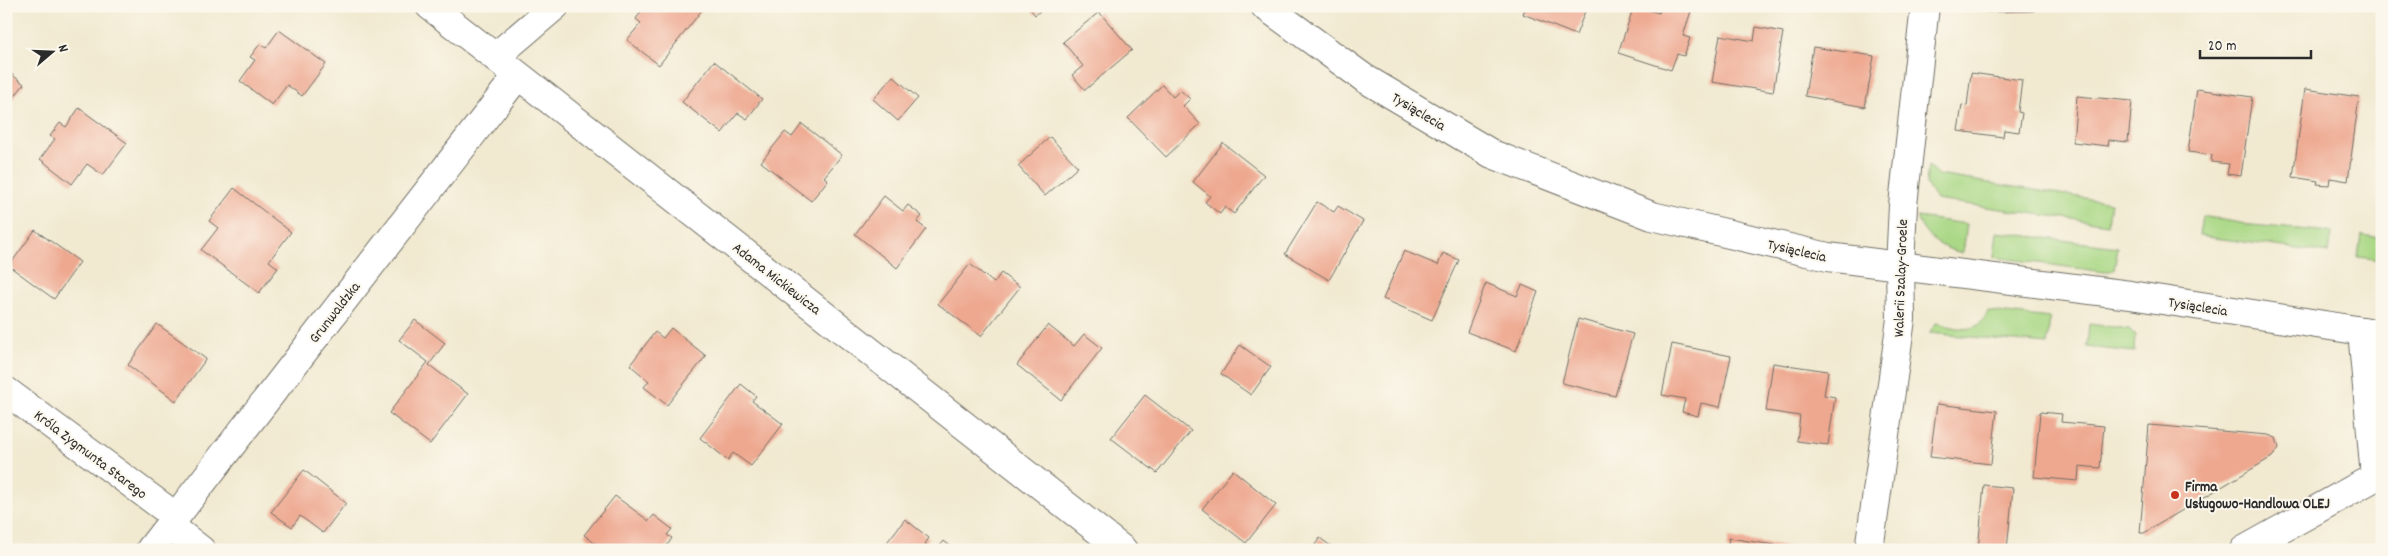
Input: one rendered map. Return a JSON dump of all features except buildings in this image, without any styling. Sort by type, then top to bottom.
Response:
[{"type":"street","name":"Adama Mickiewicza","points":[[430,6],[1123,550]]},
{"type":"street","points":[[495,56],[555,6]]},
{"type":"street","name":"Tysiąclecia","points":[[1265,6],[1364,78],[1492,154],[1652,216],[1828,257],[2130,295],[2372,332]]},
{"type":"street","name":"Walerii Szalay-Groele","points":[[1869,550],[1901,319],[1900,266],[1904,196],[1925,6]]},
{"type":"street","name":"Grunwaldzka","points":[[150,550],[518,75]]},
{"type":"street","points":[[2244,550],[2378,475],[2372,332]]},
{"type":"street","name":"Króla Zygmunta Starego","points":[[6,391],[172,520],[201,550]]},
{"type":"green space","points":[[1928,165],[1938,175],[2111,202],[2108,224],[1936,200],[1926,184]]},
{"type":"green space","points":[[2202,216],[2251,225],[2332,232],[2329,253],[2199,236]]},
{"type":"green space","points":[[1917,217],[1967,224],[1963,253],[1941,245],[1929,237],[1920,225]]},
{"type":"green space","points":[[1997,232],[2118,247],[2114,270],[2104,272],[1994,257]]},
{"type":"green space","points":[[2361,235],[2382,238],[2382,260],[2358,257]]},
{"type":"green space","points":[[1988,311],[2050,318],[2047,344],[1929,333],[1936,323],[1966,329],[1973,328],[1984,319]]},
{"type":"green space","points":[[2089,324],[2129,329],[2135,335],[2134,352],[2087,347]]},
{"type":"place","name":"Firma Usługowo-Handlowa OLEJ","points":[[2175,495]]}]
